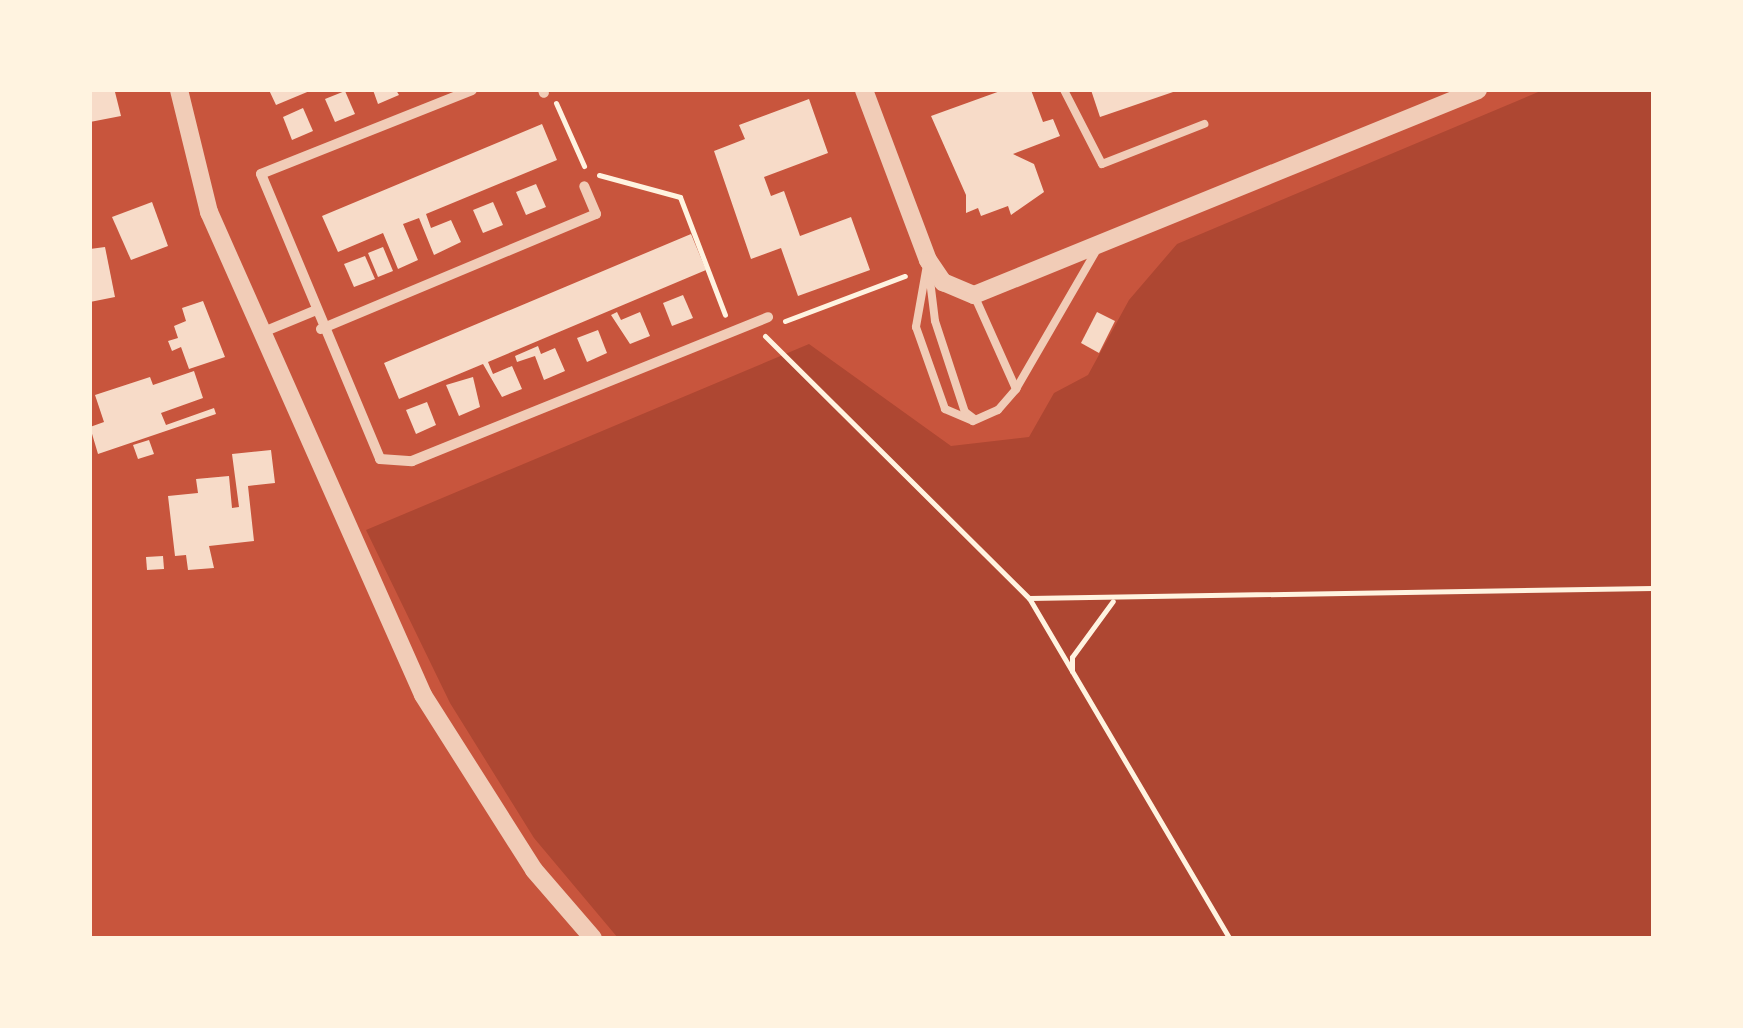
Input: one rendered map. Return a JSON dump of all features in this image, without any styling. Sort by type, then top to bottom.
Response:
[{"type":"street","points":[[179,90],[209,212],[423,695],[534,870],[593,938]]},
{"type":"street","points":[[472,90],[261,174],[321,329],[380,459],[389,464],[412,461],[768,316]]},
{"type":"street","points":[[864,90],[928,260],[943,282],[974,295],[1097,249],[1478,90]]},
{"type":"street","points":[[321,329],[596,214],[584,186]]},
{"type":"street","points":[[262,333],[314,311]]},
{"type":"lane","points":[[1064,90],[1102,164],[1204,124]]},
{"type":"lane","points":[[928,260],[916,327],[940,399],[962,421],[988,418],[1016,389],[1097,249]]},
{"type":"lane","points":[[928,260],[935,321],[965,412],[988,418]]},
{"type":"lane","points":[[974,295],[1016,389]]},
{"type":"path","points":[[543,91],[553,95],[586,172],[584,186]]},
{"type":"path","points":[[586,172],[680,198],[731,332]]},
{"type":"path","points":[[768,316],[772,326],[893,285],[928,260]]},
{"type":"path","points":[[752,323],[1029,598],[1229,938]]},
{"type":"path","points":[[1029,598],[1653,588]]},
{"type":"path","points":[[1072,672],[1072,657],[1115,599]]},
{"type":"shaded area","points":[[1543,90],[1653,90],[1653,938],[618,938],[534,838],[450,703],[366,530],[809,344],[951,446],[1029,437],[1054,393],[1088,375],[1129,300],[1177,244]]},
{"type":"building","points":[[90,90],[115,92],[121,116],[90,122]]},
{"type":"building","points":[[269,90],[312,90],[276,105]]},
{"type":"building","points":[[373,90],[396,90],[399,95],[378,104]]},
{"type":"building","points":[[1003,90],[1031,90],[1043,122],[1053,119],[1060,136],[1013,154],[1034,164],[1044,192],[1011,215],[1008,206],[981,216],[978,208],[966,213],[966,195],[931,116]]},
{"type":"building","points":[[1091,90],[1176,90],[1176,91],[1100,117]]},
{"type":"building","points":[[345,91],[355,114],[335,122],[325,99]]},
{"type":"building","points":[[809,99],[828,153],[764,177],[771,196],[784,191],[800,236],[851,217],[870,270],[798,296],[781,248],[751,259],[714,151],[745,139],[739,125]]},
{"type":"building","points":[[303,108],[313,131],[292,140],[283,117]]},
{"type":"building","points":[[542,124],[557,160],[426,214],[431,228],[451,220],[461,242],[434,255],[419,218],[403,224],[418,260],[398,269],[383,233],[338,252],[322,216]]},
{"type":"building","points":[[536,184],[546,207],[526,215],[516,192]]},
{"type":"building","points":[[152,202],[168,246],[131,260],[112,217]]},
{"type":"building","points":[[493,202],[503,225],[483,233],[473,210]]},
{"type":"building","points":[[691,234],[706,270],[488,362],[493,374],[512,366],[522,389],[502,397],[483,364],[399,399],[384,363]]},
{"type":"building","points":[[105,247],[115,297],[90,302],[90,249]]},
{"type":"building","points":[[383,247],[393,271],[378,277],[368,253]]},
{"type":"building","points":[[365,256],[375,279],[354,287],[344,264]]},
{"type":"building","points":[[683,295],[693,318],[672,326],[663,303]]},
{"type":"building","points":[[203,301],[225,357],[189,369],[181,347],[172,351],[168,341],[178,338],[174,326],[186,321],[182,308]]},
{"type":"building","points":[[617,312],[621,320],[640,312],[650,336],[630,344],[611,315]]},
{"type":"building","points":[[1097,312],[1115,321],[1099,353],[1081,343]]},
{"type":"building","points":[[598,330],[607,353],[587,362],[577,338]]},
{"type":"building","points":[[538,346],[541,354],[555,348],[565,371],[544,380],[535,356],[517,362],[515,356]]},
{"type":"building","points":[[194,371],[203,398],[161,413],[166,425],[214,408],[216,414],[98,454],[90,427],[104,422],[95,395],[150,377],[153,385]]},
{"type":"building","points":[[473,377],[480,407],[459,416],[446,385]]},
{"type":"building","points":[[427,402],[436,425],[416,434],[406,410]]},
{"type":"building","points":[[149,440],[154,454],[138,459],[133,445]]},
{"type":"building","points":[[271,450],[275,483],[248,486],[254,541],[209,546],[214,568],[188,570],[186,555],[175,556],[168,496],[198,493],[196,479],[229,476],[232,508],[239,507],[232,454]]},
{"type":"building","points":[[163,556],[164,569],[147,570],[146,557]]}]
